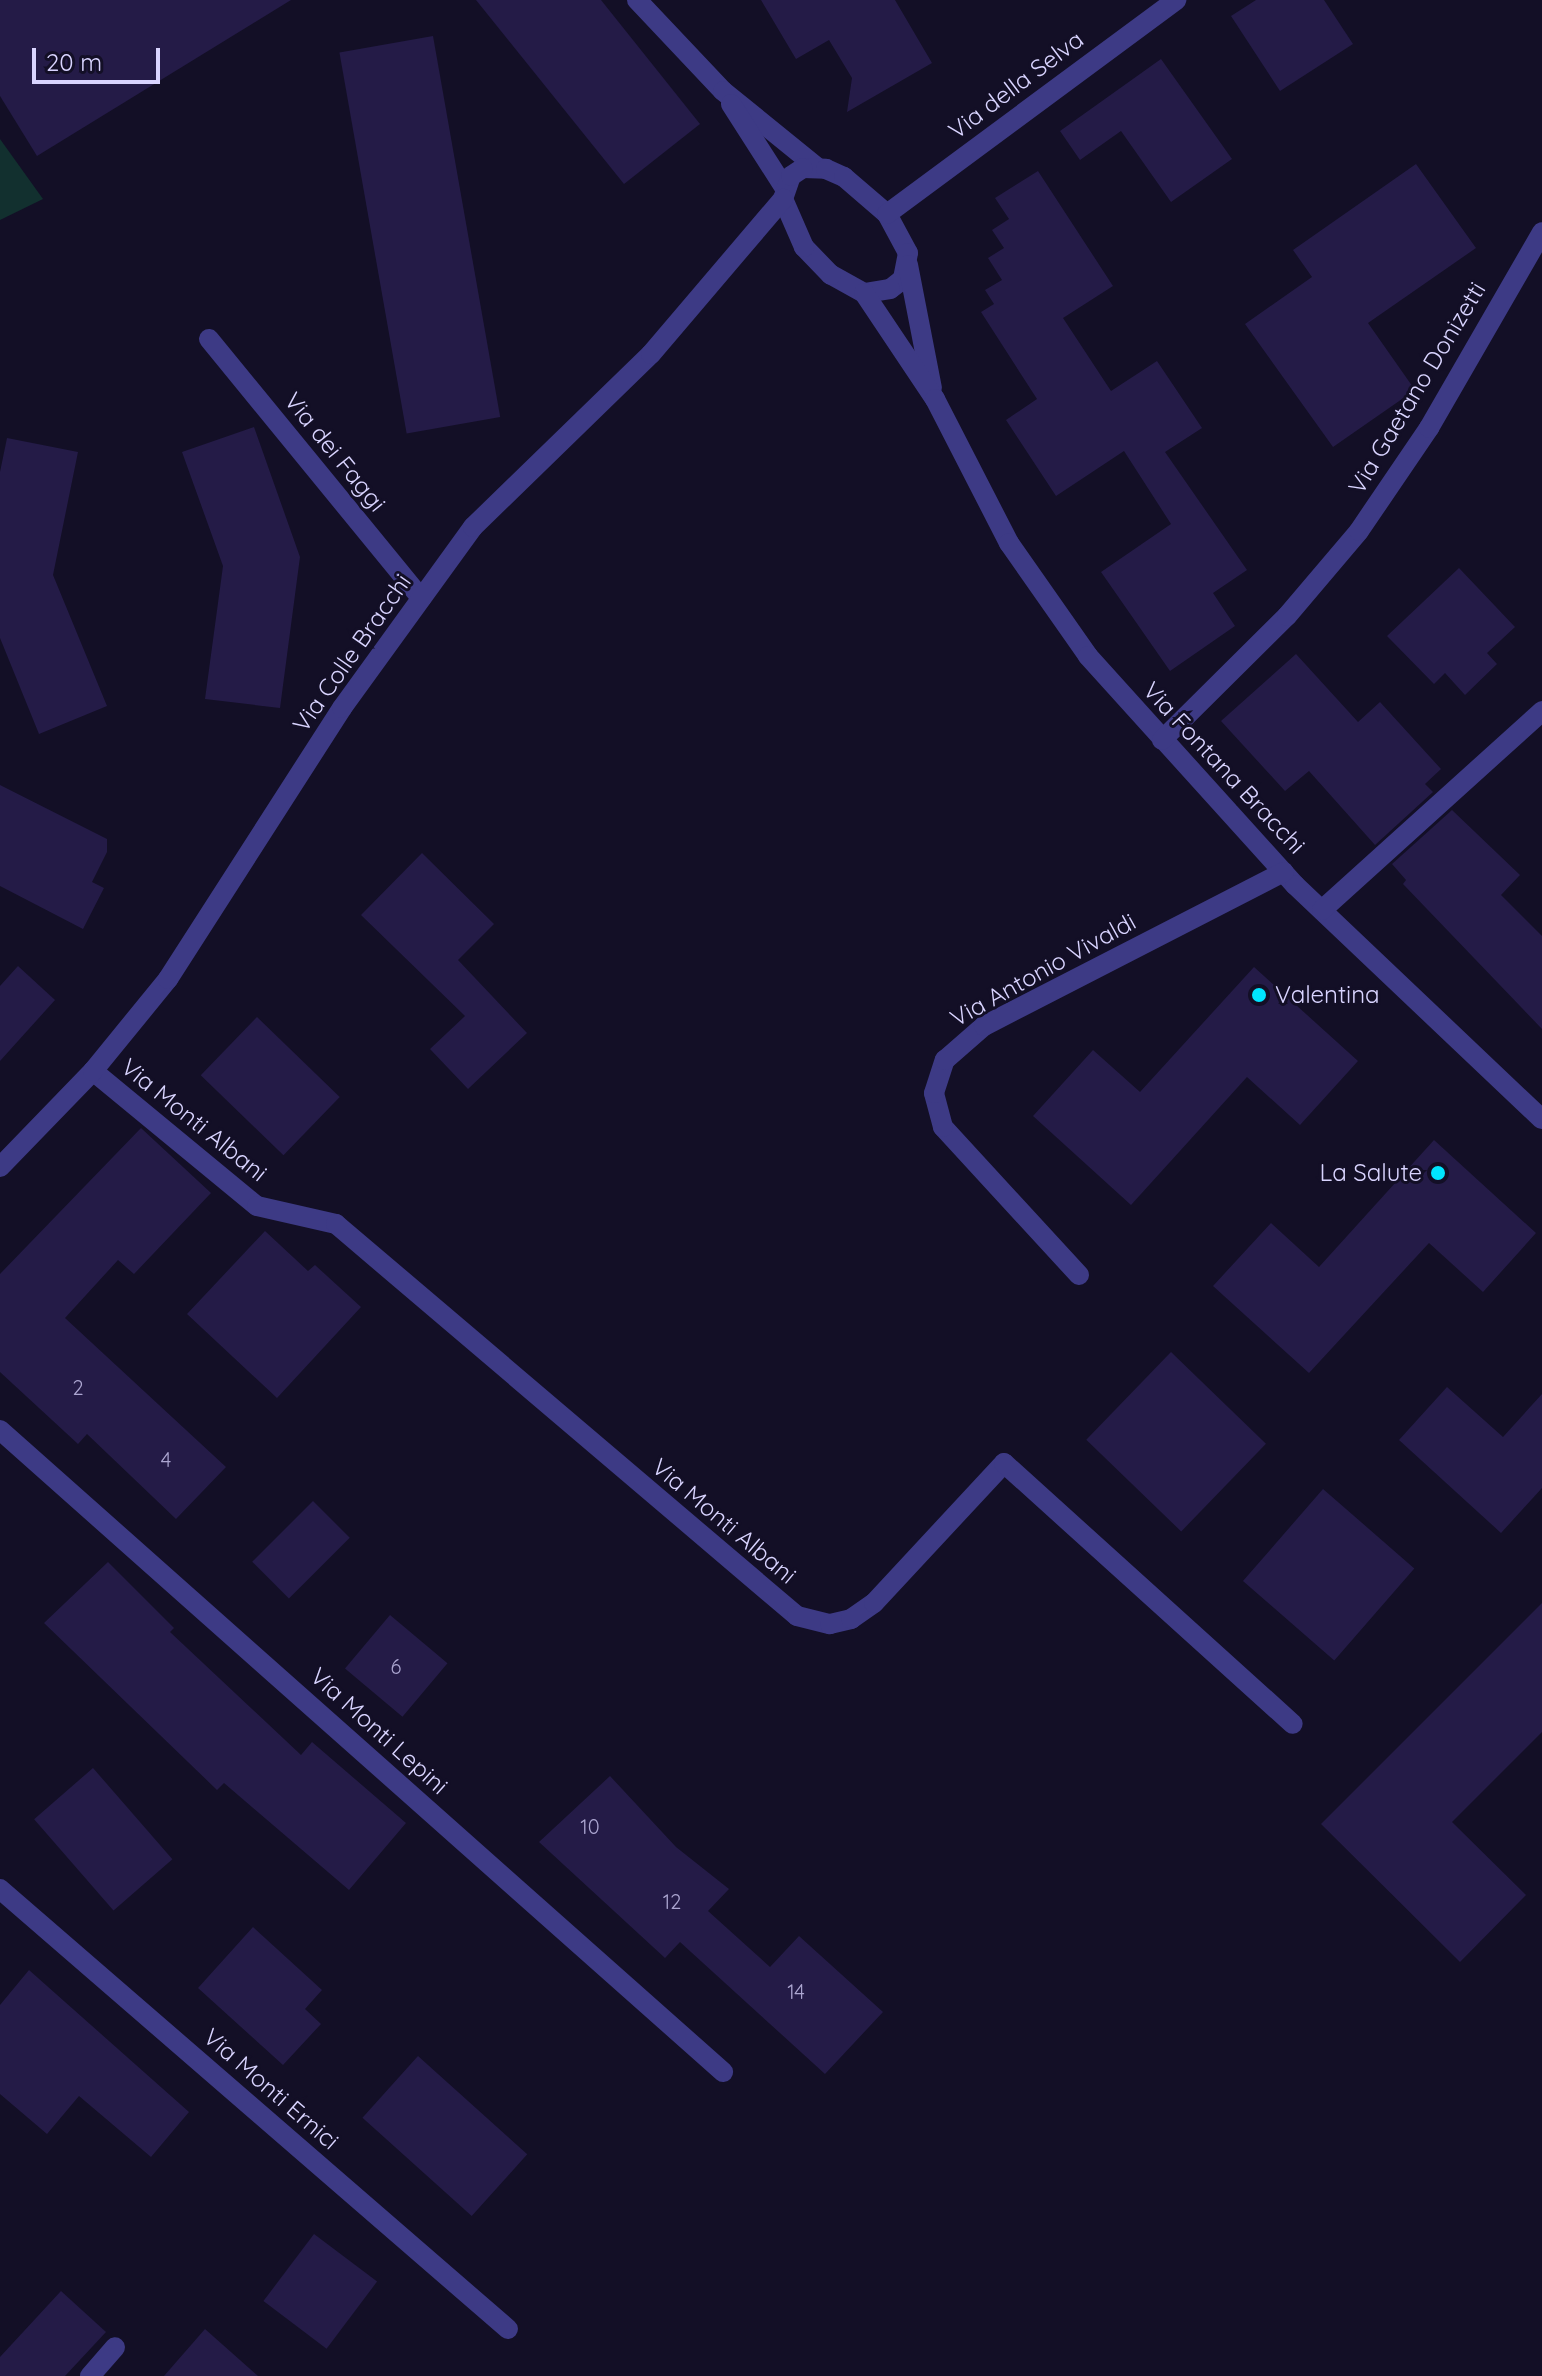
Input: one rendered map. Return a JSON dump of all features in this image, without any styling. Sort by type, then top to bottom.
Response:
[{"type":"street","points":[[637,0],[723,91],[817,167]]},
{"type":"street","name":"Via della Selva","points":[[887,214],[1176,0]]},
{"type":"street","points":[[723,91],[784,193],[804,247],[831,275],[864,293],[890,289],[908,265]]},
{"type":"street","name":"Via Fontana Bracchi","points":[[817,167],[855,184],[887,214],[904,239],[935,399]]},
{"type":"street","name":"Via Colle Bracchi","points":[[0,1167],[93,1071],[168,979],[342,708],[473,527],[651,354],[803,168],[817,167]]},
{"type":"street","name":"Via Gaetano Donizetti","points":[[1162,740],[1287,616],[1359,531],[1429,428],[1542,232]]},
{"type":"street","name":"Via Fontana Bracchi","points":[[864,293],[935,399],[976,487],[1033,580],[1088,656],[1284,872],[1542,1119]]},
{"type":"street","name":"Via dei Faggi","points":[[209,339],[421,598]]},
{"type":"street","points":[[1322,910],[1542,711]]},
{"type":"street","name":"Via Antonio Vivaldi","points":[[1079,1275],[943,1127],[934,1093],[945,1060],[984,1026],[1284,872]]},
{"type":"street","name":"Via Monti Albani","points":[[93,1071],[257,1206],[336,1224],[797,1616],[830,1624],[851,1619],[874,1603],[1004,1463],[1293,1724]]},
{"type":"street","name":"Via Monti Lepini","points":[[0,1430],[723,2072]]},
{"type":"street","name":"Via Monti Ernici","points":[[0,1889],[508,2329]]},
{"type":"street","points":[[90,2376],[115,2347]]},
{"type":"green space","points":[[0,139],[43,199],[0,220]]},
{"type":"building","points":[[0,0],[291,0],[37,156],[0,96]]},
{"type":"building","points":[[476,0],[601,0],[700,124],[624,184]]},
{"type":"building","points":[[761,0],[895,0],[932,63],[847,112],[852,78],[829,40],[796,59]]},
{"type":"building","points":[[1256,0],[1324,0],[1353,44],[1280,91],[1231,16]]},
{"type":"building","points":[[433,36],[500,417],[407,434],[339,52]]},
{"type":"building","points":[[1161,59],[1232,159],[1171,202],[1121,131],[1080,160],[1060,131]]},
{"type":"building","points":[[1416,164],[1476,248],[1368,323],[1415,390],[1333,447],[1245,324],[1312,277],[1293,250]]},
{"type":"building","points":[[1038,171],[1113,286],[1063,318],[1111,391],[1157,361],[1202,428],[1165,452],[1247,570],[1213,593],[1235,626],[1170,671],[1101,572],[1171,524],[1124,451],[1056,496],[1006,420],[1037,399],[981,312],[994,304],[985,290],[1002,280],[988,258],[1004,248],[992,230],[1009,219],[995,198]]},
{"type":"building","points":[[254,427],[300,557],[280,708],[205,699],[223,566],[182,452]]},
{"type":"building","points":[[7,438],[78,452],[53,575],[107,706],[39,734],[0,638],[0,472]]},
{"type":"building","points":[[1459,568],[1515,627],[1487,653],[1497,664],[1465,695],[1445,673],[1434,684],[1387,636]]},
{"type":"building","points":[[1296,654],[1358,722],[1380,702],[1441,769],[1425,784],[1433,792],[1375,845],[1309,771],[1285,791],[1221,721]]},
{"type":"building","points":[[0,785],[107,839],[107,852],[92,882],[104,888],[83,929],[0,886]]},
{"type":"building","points":[[1452,810],[1520,875],[1501,895],[1542,936],[1542,1029],[1403,884],[1406,880],[1392,864]]},
{"type":"building","points":[[422,853],[494,924],[458,960],[527,1033],[468,1089],[430,1049],[465,1016],[361,915]]},
{"type":"building","points":[[18,966],[55,1000],[0,1061],[0,986]]},
{"type":"building","points":[[1254,967],[1358,1061],[1300,1125],[1247,1077],[1131,1205],[1033,1116],[1093,1050],[1140,1092]]},
{"type":"building","points":[[257,1017],[340,1097],[283,1155],[201,1075]]},
{"type":"building","points":[[141,1128],[211,1193],[134,1274],[118,1260],[65,1318],[226,1467],[176,1519],[87,1434],[78,1444],[0,1372],[0,1274]]},
{"type":"building","points":[[1434,1140],[1536,1233],[1483,1292],[1429,1243],[1309,1373],[1213,1286],[1271,1223],[1319,1267]]},
{"type":"building","points":[[265,1231],[308,1271],[315,1265],[361,1307],[277,1398],[187,1314]]},
{"type":"building","points":[[1171,1352],[1266,1444],[1181,1531],[1086,1440]]},
{"type":"building","points":[[1447,1387],[1503,1437],[1542,1394],[1542,1488],[1501,1533],[1399,1440]]},
{"type":"building","points":[[1323,1489],[1414,1568],[1334,1660],[1243,1581]]},
{"type":"building","points":[[313,1501],[350,1538],[289,1599],[252,1562]]},
{"type":"building","points":[[108,1562],[174,1628],[170,1632],[301,1755],[312,1742],[406,1823],[349,1890],[224,1783],[217,1790],[44,1623]]},
{"type":"building","points":[[1542,1603],[1542,1732],[1452,1822],[1526,1895],[1460,1962],[1321,1824]]},
{"type":"building","points":[[390,1615],[447,1663],[402,1717],[345,1669]]},
{"type":"building","points":[[93,1768],[172,1859],[114,1910],[34,1819]]},
{"type":"building","points":[[610,1776],[676,1847],[729,1889],[708,1911],[770,1967],[799,1936],[883,2012],[825,2074],[680,1942],[665,1958],[539,1842]]},
{"type":"building","points":[[253,1927],[322,1990],[305,2009],[321,2024],[283,2065],[198,1988]]},
{"type":"building","points":[[29,1970],[189,2112],[151,2157],[79,2096],[47,2134],[0,2094],[0,2005]]},
{"type":"building","points":[[418,2056],[527,2154],[472,2216],[362,2118]]},
{"type":"building","points":[[314,2234],[377,2282],[327,2349],[263,2301]]},
{"type":"building","points":[[61,2291],[106,2332],[65,2376],[0,2376],[0,2357]]},
{"type":"building","points":[[205,2329],[258,2376],[164,2376]]},
{"type":"place","name":"Valentina","points":[[1259,995]]},
{"type":"place","name":"La Salute","points":[[1438,1173]]}]
